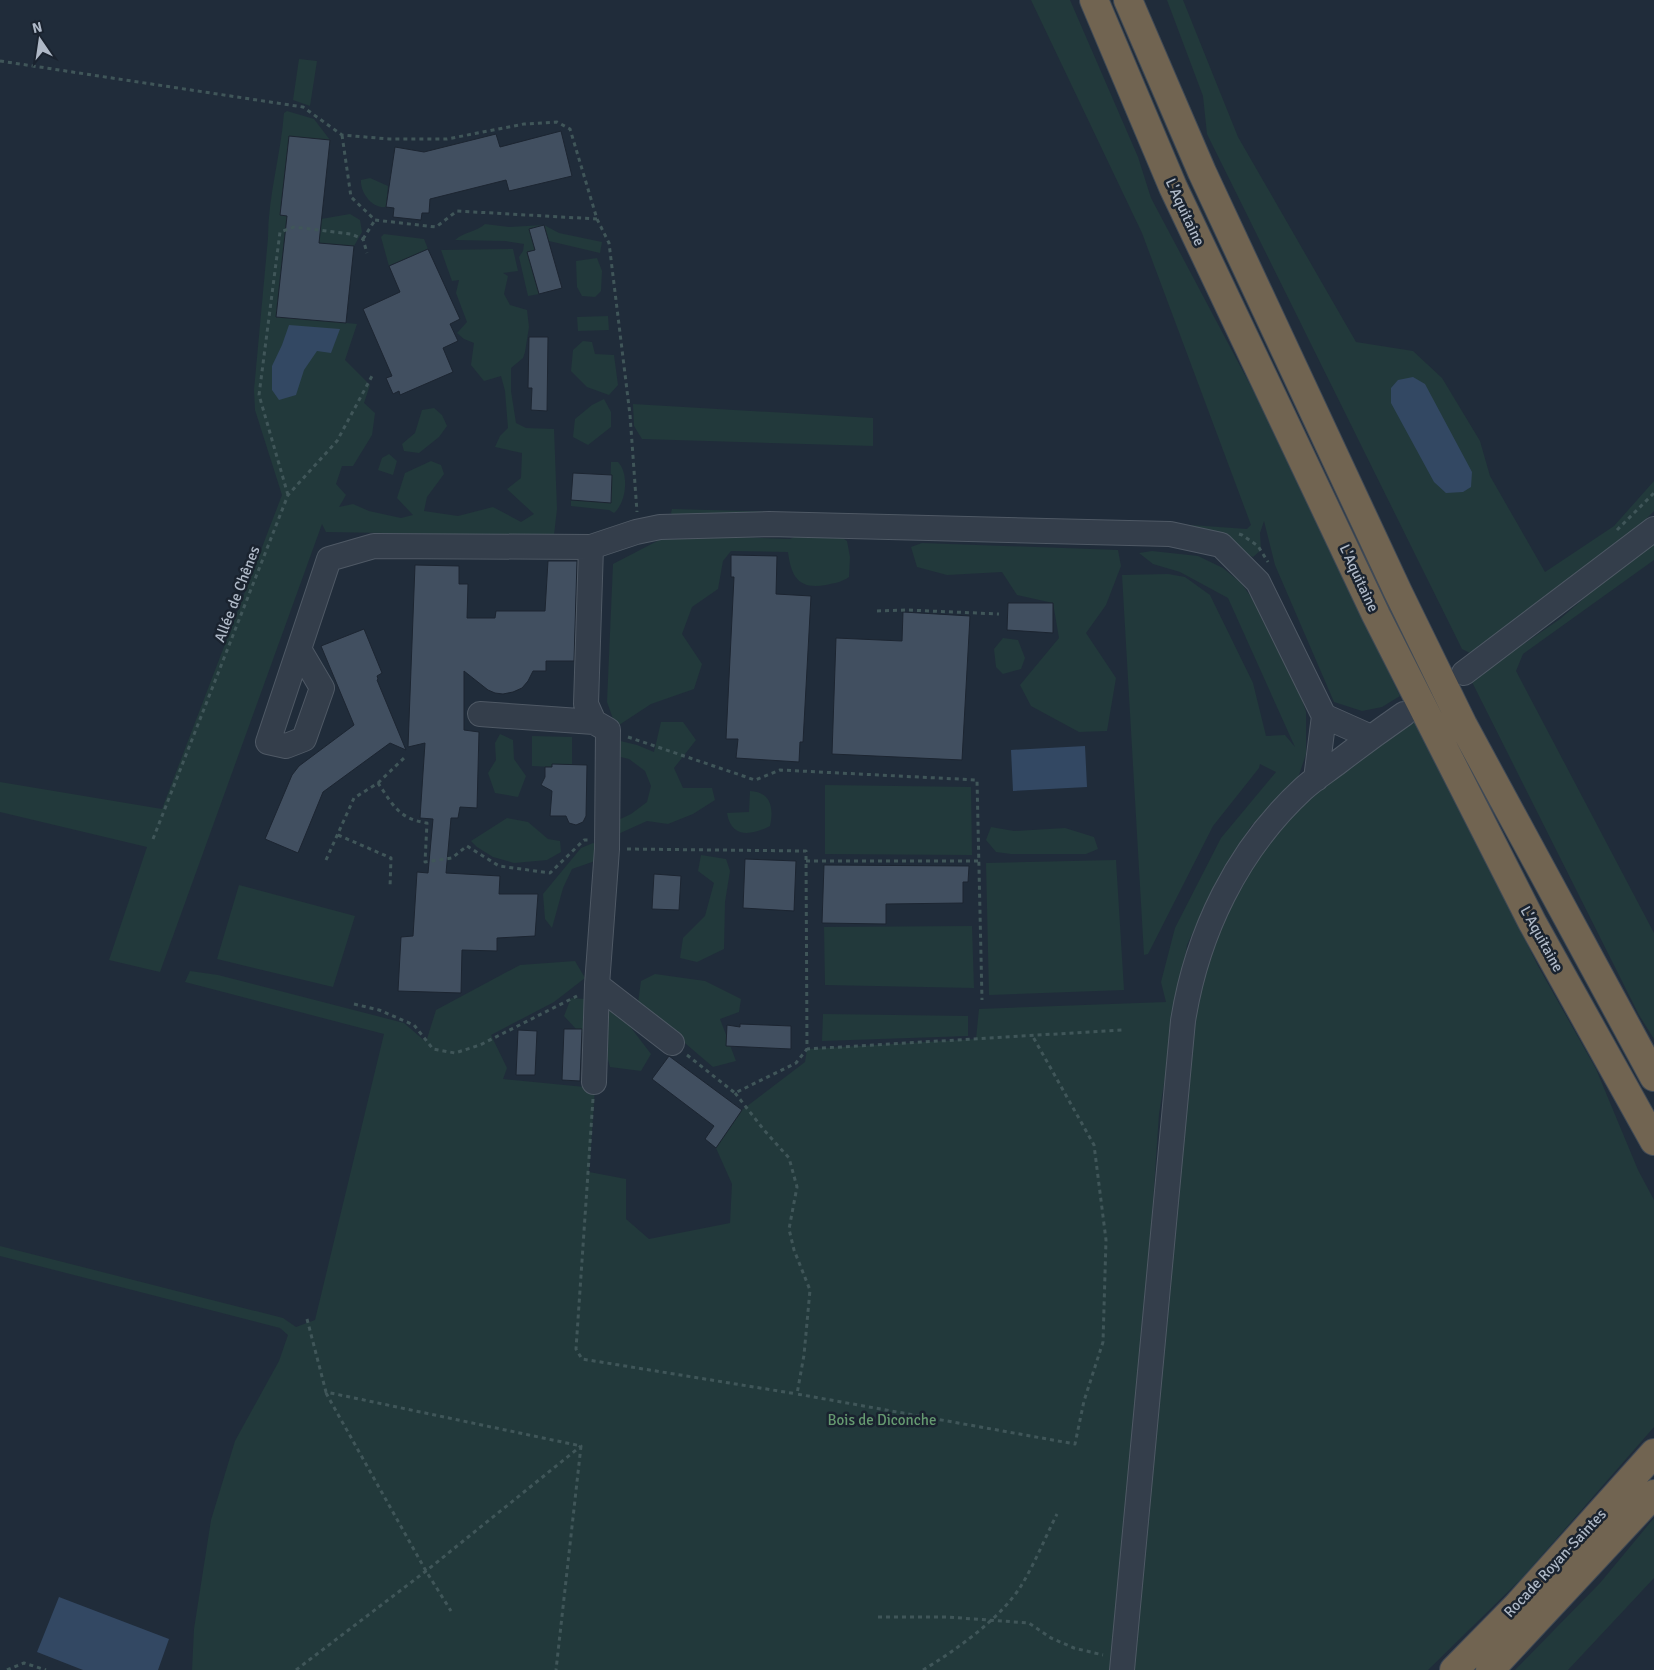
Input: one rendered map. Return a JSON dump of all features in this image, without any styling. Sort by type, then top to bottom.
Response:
[{"type":"highway","name":"L'Aquitaine","points":[[1094,0],[1173,187],[1376,615],[1532,922],[1654,1141]]},
{"type":"highway","name":"L'Aquitaine","points":[[1128,0],[1202,172],[1462,725],[1654,1077]]},
{"type":"highway","name":"Rocade Royan-Saintes","points":[[1454,1670],[1517,1606],[1654,1453]]},
{"type":"highway","name":"Rocade Royan-Saintes","points":[[1490,1670],[1654,1494]]},
{"type":"street","points":[[299,649],[329,559],[374,546],[591,547],[636,532],[660,527],[769,524],[1170,534],[1220,545],[1258,582],[1324,716],[1316,778]]},
{"type":"street","points":[[1464,673],[1654,530]]},
{"type":"street","points":[[591,547],[586,704],[601,726],[607,844],[597,985],[594,1082]]},
{"type":"street","points":[[480,714],[601,726]]},
{"type":"street","points":[[1122,1666],[1182,1030],[1188,989],[1199,950],[1212,917],[1249,850],[1281,811],[1316,778],[1404,714]]},
{"type":"street","points":[[1324,716],[1371,737]]},
{"type":"street","points":[[597,985],[672,1042]]},
{"type":"path","points":[[0,61],[303,107],[342,135],[389,139],[447,139],[524,124],[557,122],[570,129],[597,219],[609,242],[630,415],[637,501],[636,532]]},
{"type":"path","points":[[342,135],[351,197],[375,220],[436,227],[457,211],[597,219]]},
{"type":"path","points":[[367,253],[363,239],[375,220]]},
{"type":"path","points":[[288,494],[259,395],[280,232],[294,227],[351,234],[363,239]]},
{"type":"path","name":"Allée de Chênes","points":[[153,839],[288,494],[338,441],[372,376]]},
{"type":"path","points":[[1233,534],[1242,535],[1258,546],[1270,566]]},
{"type":"path","points":[[877,611],[999,614]]},
{"type":"path","points":[[601,726],[755,780],[780,770],[977,780],[982,1000]]},
{"type":"path","points":[[326,860],[354,798],[378,783],[404,758]]},
{"type":"path","points":[[378,783],[398,812],[417,821],[427,823],[425,862],[452,858],[467,846],[499,866],[550,873],[584,840],[607,844],[806,851],[807,1049],[796,1063],[735,1093]]},
{"type":"path","points":[[338,835],[391,858],[390,887]]},
{"type":"path","points":[[806,861],[979,861]]},
{"type":"path","points":[[354,1004],[379,1010],[414,1025],[433,1049],[455,1053],[480,1044],[597,985]]},
{"type":"path","points":[[807,1049],[1122,1030]]},
{"type":"path","points":[[594,1082],[576,1349],[582,1359],[796,1394],[1075,1444],[1084,1401],[1103,1342],[1106,1240],[1094,1145],[1032,1035]]},
{"type":"path","points":[[672,1042],[735,1093],[789,1158],[797,1187],[789,1229],[794,1250],[810,1290],[804,1355],[796,1394]]},
{"type":"path","points":[[307,1319],[326,1392],[451,1611]]},
{"type":"path","points":[[326,1392],[581,1446]]},
{"type":"path","points":[[296,1670],[426,1570],[581,1446]]},
{"type":"path","points":[[556,1670],[581,1446]]},
{"type":"path","points":[[923,1670],[993,1620],[1020,1588],[1057,1514]]},
{"type":"path","points":[[878,1617],[947,1617],[1029,1623],[1051,1638],[1074,1648],[1102,1654],[1122,1666]]},
{"type":"path","points":[[7,1670],[24,1663],[46,1670]]},
{"type":"green space","points":[[1031,0],[1070,0],[1138,157],[1151,198],[1273,428],[1400,696],[1382,707],[1362,711],[1334,702],[1275,565],[1264,521],[1260,533],[1261,550],[1253,557],[1206,538],[875,523],[874,514],[1191,525],[1247,529],[1251,525],[1142,233]]},
{"type":"green space","points":[[1167,0],[1183,0],[1238,137],[1356,342],[1413,351],[1442,378],[1480,441],[1490,476],[1545,572],[1614,526],[1654,481],[1654,511],[1631,534],[1470,653],[1462,649],[1207,134],[1203,96]]},
{"type":"green space","points":[[299,59],[317,61],[310,106],[293,100]]},
{"type":"green space","points":[[287,111],[314,119],[330,140],[289,136],[280,215],[321,219],[350,214],[360,220],[362,232],[354,246],[285,240],[346,323],[357,324],[345,360],[370,385],[364,403],[375,413],[372,435],[353,466],[342,466],[336,484],[346,495],[339,507],[353,504],[369,511],[401,518],[413,515],[397,498],[405,473],[431,461],[441,465],[444,474],[427,497],[424,511],[458,516],[493,507],[521,522],[534,514],[507,489],[521,478],[522,453],[495,447],[500,436],[508,428],[505,391],[501,376],[484,381],[471,365],[474,343],[464,339],[457,333],[467,322],[456,293],[459,280],[452,281],[441,250],[513,249],[518,271],[503,273],[508,276],[504,294],[510,305],[527,310],[529,327],[523,358],[511,368],[511,391],[516,423],[526,428],[554,429],[557,509],[554,535],[326,532],[322,524],[160,972],[109,960],[147,847],[0,812],[0,782],[162,809],[282,495],[255,410],[254,390],[270,207],[284,113]]},
{"type":"green space","points":[[370,178],[388,186],[386,207],[376,205],[365,194],[361,180]]},
{"type":"green space","points":[[485,224],[509,227],[544,225],[559,233],[602,242],[600,253],[549,241],[535,250],[527,252],[539,294],[528,296],[519,257],[523,251],[524,244],[505,241],[455,240]]},
{"type":"green space","points":[[384,234],[424,239],[428,249],[389,266],[381,237]]},
{"type":"green space","points":[[597,258],[602,271],[601,291],[595,297],[582,296],[577,287],[576,261]]},
{"type":"green space","points":[[608,316],[609,330],[578,331],[577,317]]},
{"type":"green space","points":[[583,341],[592,342],[595,354],[614,355],[618,385],[609,395],[587,387],[571,371],[573,350]]},
{"type":"green space","points":[[604,399],[611,412],[611,427],[588,445],[573,437],[575,419],[592,405]]},
{"type":"green space","points":[[633,404],[873,418],[873,446],[642,439],[634,426]]},
{"type":"green space","points":[[434,408],[442,415],[447,426],[439,437],[419,453],[404,451],[402,444],[415,433],[422,410]]},
{"type":"green space","points":[[389,454],[397,461],[393,475],[378,470],[382,458]]},
{"type":"green space","points":[[611,462],[618,462],[622,467],[625,480],[622,502],[614,513],[609,510],[571,506],[571,500],[610,503]]},
{"type":"green space","points":[[672,509],[851,514],[848,520],[674,516],[671,513]]},
{"type":"green space","points":[[835,533],[847,541],[850,557],[849,577],[826,585],[816,586],[802,583],[791,568],[788,552],[731,551],[723,561],[718,589],[692,607],[682,634],[702,664],[694,689],[651,704],[616,727],[607,702],[613,564],[665,537],[713,536],[790,539],[798,535]]},
{"type":"green space","points":[[1654,538],[1654,560],[1523,654],[1516,671],[1654,933],[1654,1039],[1639,1015],[1471,680],[1560,619]]},
{"type":"green space","points":[[922,543],[1118,550],[1121,566],[1106,605],[1086,633],[1116,678],[1107,731],[1079,732],[1031,706],[1020,685],[1059,638],[1053,603],[1017,595],[1002,572],[947,575],[917,567],[911,547]]},
{"type":"green space","name":"Bois de Diconche","points":[[1152,551],[1198,556],[1223,568],[1241,583],[1254,601],[1292,668],[1306,712],[1306,754],[1298,778],[1251,826],[1215,886],[1187,945],[1159,1114],[1151,1232],[1152,1310],[1115,1670],[192,1670],[194,1629],[211,1520],[235,1441],[279,1361],[288,1335],[280,1328],[0,1256],[0,1246],[283,1318],[296,1327],[315,1320],[384,1034],[185,982],[190,971],[218,975],[404,1023],[426,1042],[436,1010],[520,965],[575,961],[585,978],[554,1002],[491,1035],[507,1068],[503,1079],[595,1088],[589,1172],[626,1179],[626,1219],[649,1239],[730,1223],[732,1184],[716,1148],[742,1110],[805,1062],[807,1049],[976,1039],[979,1009],[1166,1002],[1161,982],[1175,928],[1221,838],[1276,772],[1260,764],[1259,768],[1213,826],[1148,954],[1144,955],[1122,575],[1168,574],[1185,577],[1210,595],[1253,683],[1266,736],[1285,735],[1295,747],[1228,598],[1180,572],[1153,564],[1139,553]]},
{"type":"green space","points":[[1003,638],[1018,640],[1025,658],[1021,669],[1003,674],[996,667],[994,649]]},
{"type":"green space","points":[[1412,719],[1422,730],[1538,966],[1596,1069],[1638,1170],[1654,1200],[1654,1427],[1522,1578],[1428,1670],[1133,1670],[1197,975],[1249,860],[1303,797]]},
{"type":"green space","points":[[661,722],[683,722],[696,740],[674,768],[683,788],[712,788],[715,800],[693,814],[668,824],[647,821],[607,839],[614,822],[631,814],[647,802],[651,786],[645,771],[629,759],[608,754],[608,738],[637,745],[654,752]]},
{"type":"green space","points":[[500,734],[513,740],[514,759],[526,776],[518,797],[495,793],[488,773],[496,760],[495,743]]},
{"type":"green space","points":[[532,736],[572,737],[572,764],[552,764],[552,767],[532,766]]},
{"type":"green space","points":[[825,785],[971,787],[972,855],[825,854]]},
{"type":"green space","points":[[750,791],[763,794],[767,798],[772,813],[770,826],[756,832],[743,833],[733,827],[727,813],[749,812]]},
{"type":"green space","points":[[507,818],[528,822],[548,839],[560,841],[561,852],[547,860],[514,863],[493,857],[471,841]]},
{"type":"green space","points":[[991,827],[1014,831],[1065,828],[1094,837],[1098,849],[1086,854],[1011,854],[996,852],[986,840]]},
{"type":"green space","points":[[593,843],[601,845],[595,861],[572,869],[563,888],[552,928],[545,919],[543,894],[581,848]]},
{"type":"green space","points":[[701,855],[726,859],[730,871],[725,902],[724,949],[697,962],[680,958],[683,938],[705,916],[714,883],[698,871]]},
{"type":"green space","points":[[1116,860],[1124,990],[989,995],[986,863]]},
{"type":"green space","points":[[239,885],[355,916],[333,987],[217,959]]},
{"type":"green space","points":[[972,926],[974,988],[825,985],[824,927]]},
{"type":"green space","points":[[655,974],[705,981],[741,999],[739,1012],[720,1019],[736,1061],[713,1067],[638,1003],[641,981]]},
{"type":"green space","points":[[571,998],[585,999],[616,1008],[651,1054],[641,1071],[610,1067],[603,1042],[576,1029],[564,1016]]},
{"type":"green space","points":[[823,1014],[968,1016],[968,1036],[822,1041]]},
{"type":"green space","points":[[1654,1518],[1654,1578],[1568,1670],[1515,1670],[1600,1583]]},
{"type":"water","points":[[289,325],[340,329],[331,353],[317,351],[304,370],[296,395],[279,400],[272,390],[272,366]]},
{"type":"water","points":[[1413,377],[1425,384],[1472,472],[1471,487],[1463,492],[1446,493],[1434,482],[1391,403],[1391,388],[1398,380]]},
{"type":"water","points":[[1085,746],[1087,787],[1013,791],[1011,750]]},
{"type":"water","points":[[59,1597],[169,1639],[158,1670],[83,1670],[37,1652]]},
{"type":"building","points":[[561,131],[572,176],[509,191],[506,180],[430,199],[429,213],[422,213],[421,220],[393,217],[394,208],[386,207],[395,147],[424,152],[496,134],[500,147]]},
{"type":"building","points":[[289,136],[330,140],[319,243],[354,246],[346,323],[276,317],[287,216],[280,215]]},
{"type":"building","points":[[544,225],[562,288],[539,294],[527,252],[535,250],[529,229]]},
{"type":"building","points":[[428,249],[460,319],[450,324],[458,341],[443,348],[453,372],[400,395],[399,391],[393,394],[386,378],[392,376],[363,309],[400,292],[389,266]]},
{"type":"building","points":[[529,337],[548,337],[547,411],[531,410],[532,388],[528,388]]},
{"type":"building","points":[[573,473],[612,475],[611,503],[571,500]]},
{"type":"building","points":[[731,555],[777,556],[776,594],[811,596],[803,742],[800,742],[799,762],[736,758],[738,739],[726,739],[734,577],[731,577]]},
{"type":"building","points":[[548,561],[577,561],[574,661],[546,661],[546,671],[533,671],[522,688],[503,694],[488,690],[464,671],[464,730],[479,732],[477,808],[460,807],[458,818],[451,818],[446,873],[500,876],[499,894],[538,894],[535,936],[497,938],[497,951],[462,950],[461,993],[398,991],[401,937],[413,936],[417,872],[428,873],[433,819],[420,818],[425,743],[408,747],[415,565],[459,566],[459,584],[468,584],[467,618],[495,618],[496,611],[545,611]]},
{"type":"building","points":[[1008,603],[1053,603],[1053,633],[1007,630]]},
{"type":"building","points":[[903,612],[970,616],[962,760],[832,754],[836,638],[902,641]]},
{"type":"building","points":[[364,629],[382,673],[377,676],[377,680],[406,750],[390,743],[323,792],[298,853],[265,839],[292,775],[299,766],[354,725],[321,646]]},
{"type":"building","points":[[552,764],[587,765],[586,816],[583,822],[576,825],[569,823],[566,816],[550,816],[552,791],[541,785],[545,777],[545,767],[552,767]]},
{"type":"building","points":[[745,859],[796,861],[794,911],[743,908]]},
{"type":"building","points":[[824,865],[969,866],[968,882],[963,882],[963,903],[886,904],[886,924],[822,923]]},
{"type":"building","points":[[654,874],[681,876],[679,910],[652,909]]},
{"type":"building","points":[[740,1024],[791,1026],[791,1049],[726,1046],[727,1025],[740,1027]]},
{"type":"building","points":[[564,1029],[582,1029],[580,1081],[562,1080]]},
{"type":"building","points":[[518,1030],[537,1031],[535,1075],[516,1075]]},
{"type":"building","points":[[669,1056],[742,1110],[716,1148],[705,1139],[714,1126],[652,1079]]}]
